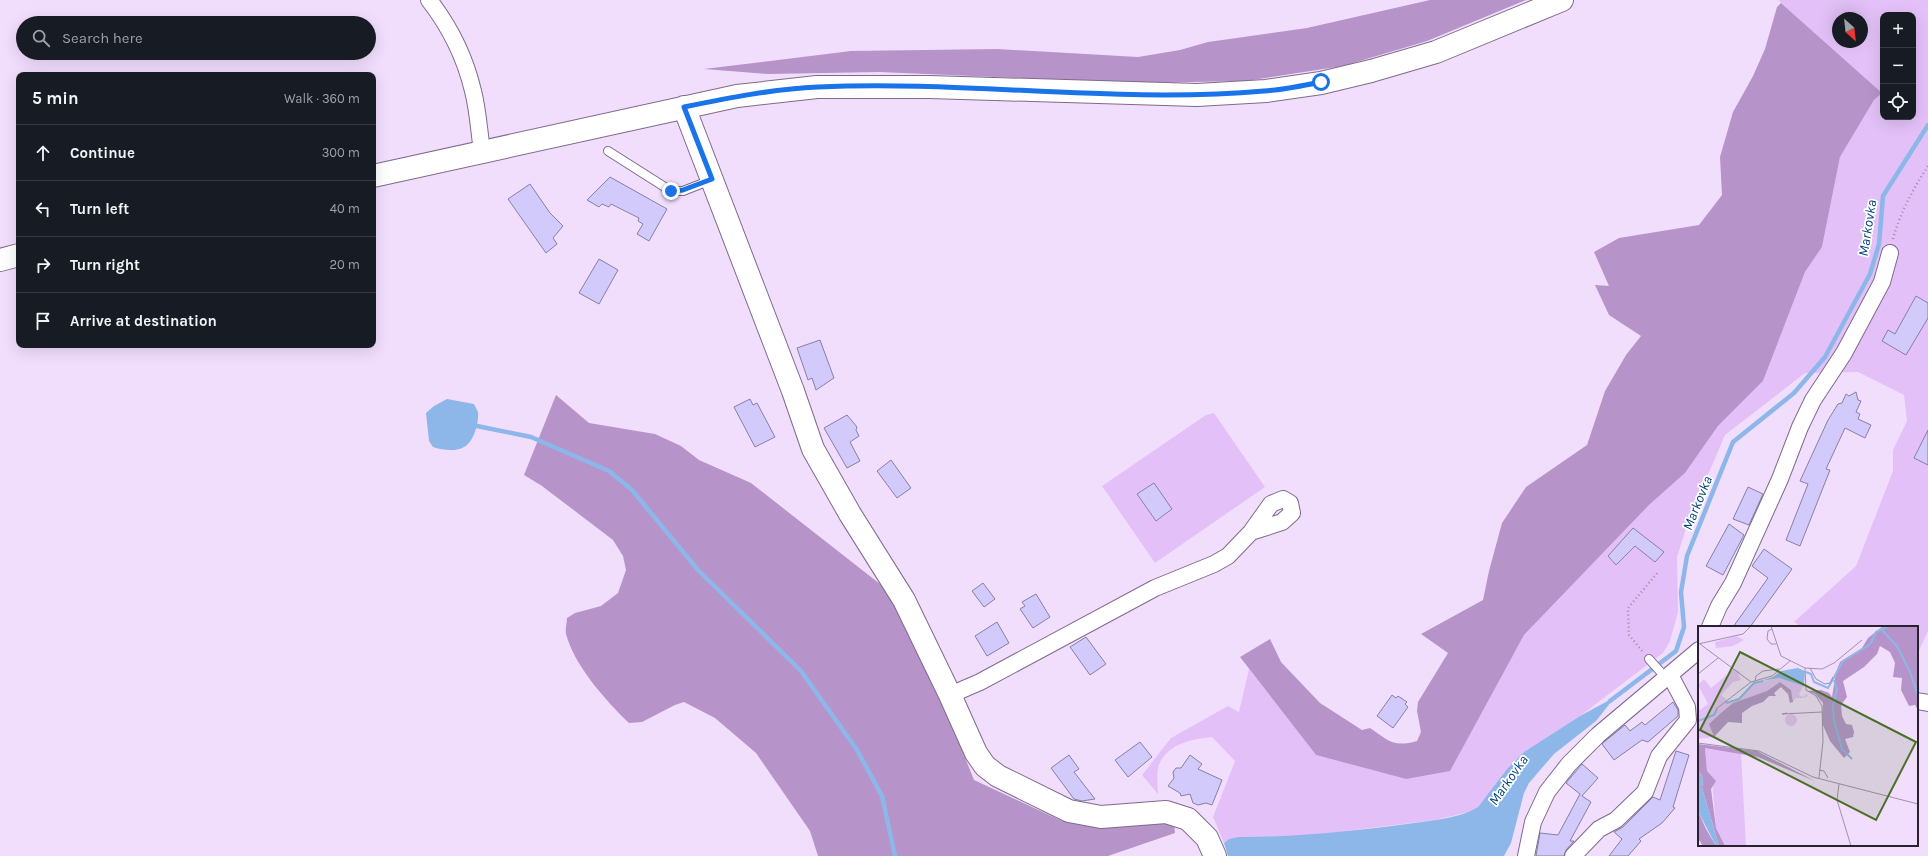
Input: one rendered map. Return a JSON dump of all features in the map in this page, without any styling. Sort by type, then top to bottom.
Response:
[{"type":"main road","points":[[376,175],[737,96],[817,87],[929,87],[1197,95],[1266,91],[1321,82],[1371,71],[1436,52],[1562,0]]},
{"type":"main road","points":[[684,107],[794,391],[813,449],[850,514],[904,600],[976,753],[985,766],[998,776],[1069,811],[1101,817],[1166,812],[1188,819],[1208,838],[1215,856]]},
{"type":"main road","points":[[0,260],[16,257]]},
{"type":"street","points":[[429,0],[446,24],[460,51],[473,90],[482,151]]},
{"type":"street","points":[[1710,626],[1719,606],[1733,583],[1780,479],[1800,427],[1813,400],[1844,353],[1882,282],[1890,253]]},
{"type":"street","points":[[950,695],[980,682],[1154,588],[1214,564],[1228,556],[1251,532]]},
{"type":"street","points":[[1526,856],[1533,822],[1547,792],[1569,764],[1598,735],[1664,675],[1698,651]]},
{"type":"street","points":[[1573,856],[1599,829],[1616,820],[1645,792],[1659,756],[1688,720],[1687,707],[1664,675]]},
{"type":"street","points":[[1918,701],[1928,703]]},
{"type":"lane","points":[[608,151],[671,191],[683,190],[712,179]]},
{"type":"lane","points":[[1649,659],[1664,675]]},
{"type":"path","points":[[1890,253],[1897,225],[1915,186],[1928,166]]},
{"type":"path","points":[[1649,659],[1629,635],[1628,608],[1659,572]]},
{"type":"shaded area","points":[[1430,0],[1526,0],[1427,41],[1343,66],[1246,81],[1137,83],[880,72],[768,74],[704,69],[851,51],[997,49],[1138,57],[1180,50],[1208,42],[1307,28]]},
{"type":"shaded area","points":[[1780,0],[1928,0],[1928,631],[1918,653],[1918,626],[1800,626],[1794,622],[1856,566],[1893,471],[1893,450],[1907,421],[1904,395],[1858,372],[1805,373],[1725,435],[1688,522],[1677,557],[1678,612],[1670,641],[1663,653],[1580,716],[1524,752],[1473,811],[1435,820],[1306,836],[1238,837],[1229,839],[1224,843],[1213,817],[1235,761],[1212,737],[1189,741],[1174,747],[1168,752],[1158,768],[1158,794],[1142,775],[1171,738],[1228,706],[1239,712],[1249,669],[1316,755],[1406,779],[1517,648],[1524,635],[1649,505],[1685,473],[1718,426],[1763,381],[1805,272],[1822,247],[1840,157],[1874,100],[1880,95],[1880,120],[1916,120],[1916,12],[1880,12],[1880,91],[1779,1]]},
{"type":"shaded area","points":[[1781,3],[1880,91],[1880,95],[1874,100],[1840,157],[1822,247],[1805,272],[1763,381],[1718,426],[1685,473],[1649,505],[1524,635],[1450,771],[1406,779],[1316,755],[1240,657],[1270,639],[1281,662],[1320,703],[1362,730],[1370,728],[1391,742],[1402,744],[1417,741],[1421,732],[1417,711],[1418,702],[1448,653],[1421,634],[1483,600],[1502,523],[1526,487],[1587,445],[1605,391],[1626,355],[1641,336],[1609,315],[1595,285],[1609,286],[1594,252],[1619,238],[1699,225],[1722,195],[1720,157],[1733,112],[1753,76],[1765,49],[1777,7]]},
{"type":"shaded area","points":[[556,395],[589,423],[655,434],[681,446],[699,460],[751,483],[903,602],[974,780],[1062,821],[1088,826],[1173,816],[1175,833],[1108,856],[818,856],[810,831],[756,753],[715,718],[684,702],[642,722],[629,723],[601,693],[583,670],[570,646],[566,634],[567,618],[575,613],[601,606],[618,593],[626,570],[623,556],[613,540],[542,486],[524,475]]},
{"type":"shaded area","points":[[1214,413],[1265,487],[1155,563],[1102,486],[1206,415]]},
{"type":"water","points":[[447,399],[474,404],[478,412],[477,426],[471,441],[461,449],[457,450],[445,450],[433,447],[429,441],[426,413],[434,406]]},
{"type":"water","points":[[1615,697],[1596,721],[1554,754],[1529,783],[1524,793],[1511,843],[1504,856],[1228,856],[1224,843],[1229,839],[1238,837],[1304,835],[1370,829],[1439,820],[1464,814],[1478,807],[1508,768],[1524,752],[1580,716]]},
{"type":"building","points":[[610,177],[667,209],[649,241],[637,234],[643,224],[638,221],[639,218],[611,204],[609,207],[602,204],[599,207],[587,200]]},
{"type":"building","points":[[530,184],[550,213],[563,226],[553,238],[557,244],[546,253],[508,199]]},
{"type":"building","points":[[599,259],[618,270],[599,304],[579,293]]},
{"type":"building","points":[[1916,296],[1928,303],[1928,318],[1906,355],[1882,341],[1888,330],[1895,334]]},
{"type":"building","points":[[820,340],[834,378],[816,390],[812,378],[808,380],[797,348]]},
{"type":"building","points":[[1856,392],[1858,400],[1861,401],[1856,412],[1860,414],[1858,419],[1871,425],[1865,438],[1845,428],[1826,469],[1830,470],[1800,546],[1786,540],[1808,484],[1800,481],[1828,420],[1838,404],[1842,403],[1846,394],[1849,396]]},
{"type":"building","points":[[750,399],[753,405],[757,403],[775,437],[755,447],[734,407]]},
{"type":"building","points":[[847,415],[857,427],[856,430],[859,436],[850,442],[860,461],[847,468],[824,428]]},
{"type":"building","points":[[1928,430],[1928,465],[1914,458]]},
{"type":"building","points":[[891,460],[911,488],[897,498],[877,471]]},
{"type":"building","points":[[1154,483],[1172,509],[1156,521],[1137,494]]},
{"type":"building","points":[[1748,487],[1763,494],[1749,525],[1733,519]]},
{"type":"building","points":[[1729,524],[1744,535],[1723,575],[1706,566]]},
{"type":"building","points":[[1633,528],[1664,552],[1655,562],[1635,546],[1616,565],[1608,556]]},
{"type":"building","points":[[1764,549],[1792,569],[1751,626],[1734,626],[1768,578],[1752,566]]},
{"type":"building","points":[[983,583],[995,599],[984,607],[972,591]]},
{"type":"building","points":[[1036,594],[1050,617],[1033,628],[1020,609],[1025,606],[1022,602]]},
{"type":"building","points":[[997,622],[1009,643],[987,656],[975,636]]},
{"type":"building","points":[[1086,637],[1106,664],[1090,675],[1070,647]]},
{"type":"building","points":[[1392,695],[1396,698],[1398,696],[1407,702],[1405,704],[1408,707],[1393,728],[1377,716]]},
{"type":"building","points":[[1673,702],[1678,710],[1678,716],[1648,742],[1642,740],[1614,760],[1602,744],[1604,742],[1625,725],[1630,731],[1642,722],[1645,725]]},
{"type":"building","points":[[1140,742],[1152,757],[1128,777],[1115,760]]},
{"type":"building","points":[[1676,751],[1689,755],[1673,807],[1675,808],[1662,823],[1639,839],[1641,841],[1628,856],[1609,856],[1622,839],[1614,832],[1623,827],[1653,797],[1660,800]]},
{"type":"building","points":[[1069,755],[1079,769],[1074,772],[1095,799],[1082,801],[1074,799],[1051,768]]},
{"type":"building","points":[[1190,755],[1202,764],[1198,769],[1222,780],[1212,805],[1206,803],[1198,805],[1193,803],[1190,794],[1181,796],[1180,793],[1168,786],[1174,778],[1173,772],[1176,768],[1181,768]]},
{"type":"building","points":[[1582,764],[1598,778],[1582,796],[1591,802],[1570,841],[1574,841],[1566,850],[1564,856],[1536,856],[1540,833],[1558,835],[1580,794],[1566,783]]},
{"type":"waterway","name":"Markovka","points":[[1610,701],[1676,651],[1684,627],[1681,592],[1687,556],[1733,442],[1794,393],[1825,357],[1870,274],[1879,244],[1883,196],[1928,125]]},
{"type":"waterway","points":[[477,426],[531,437],[609,471],[632,490],[698,570],[801,671],[857,750],[882,796],[895,856]]},
{"type":"route","points":[[671,191],[683,190],[712,179],[684,107],[737,96],[817,87],[929,87],[1197,95],[1266,91],[1321,82]]}]
